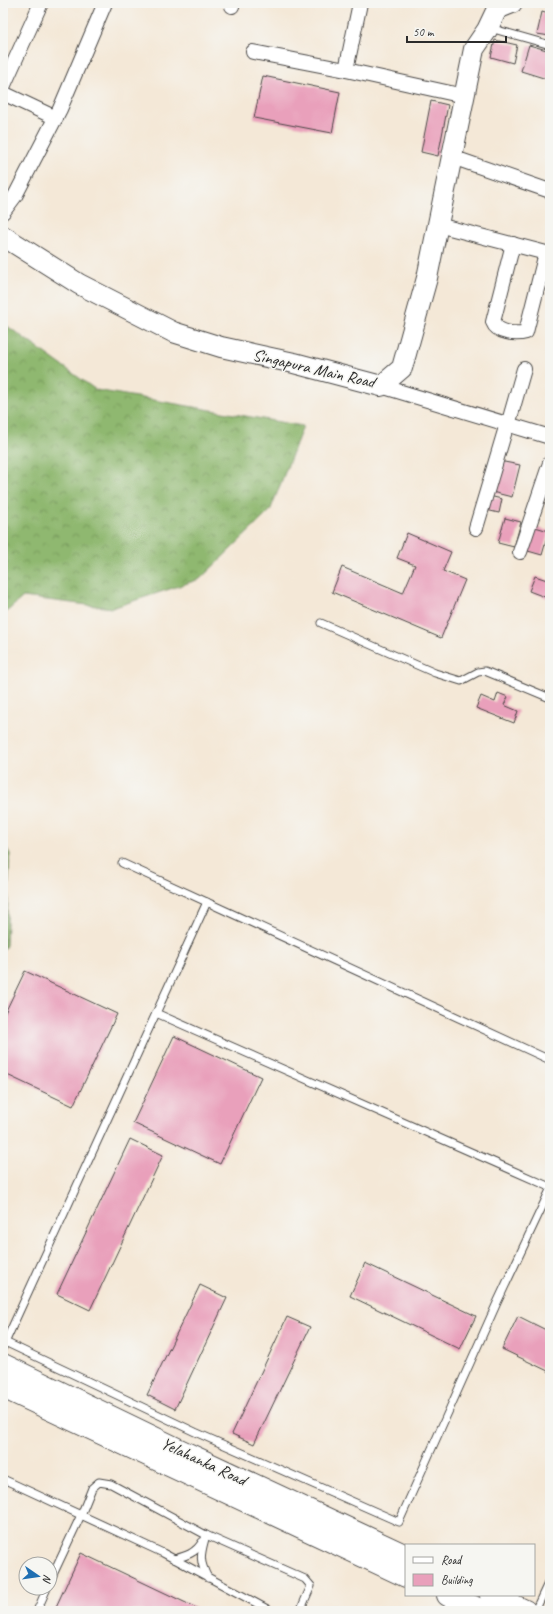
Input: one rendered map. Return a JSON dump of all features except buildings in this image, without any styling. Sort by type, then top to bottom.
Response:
[{"type":"main road","name":"Yelahanka Road","points":[[3,1365],[179,1450],[405,1556]]},
{"type":"main road","name":"Yelahanka Road","points":[[3,1387],[405,1576]]},
{"type":"main road","points":[[450,1596],[482,1611]]},
{"type":"main road","points":[[493,1596],[525,1611]]},
{"type":"street","points":[[3,87],[41,3]]},
{"type":"street","points":[[3,212],[15,196],[56,118],[105,3]]},
{"type":"street","points":[[346,70],[360,3]]},
{"type":"street","name":"Singapura Main Road","points":[[3,236],[79,284],[173,332],[221,347],[294,363],[381,386],[402,368],[427,278],[474,49],[502,5]]},
{"type":"street","points":[[253,52],[346,70],[464,96]]},
{"type":"street","points":[[3,93],[56,118]]},
{"type":"street","points":[[452,157],[550,191]]},
{"type":"street","points":[[438,225],[513,244],[548,253],[526,332],[516,334],[499,330],[495,327],[493,322],[513,244]]},
{"type":"street","points":[[476,528],[524,369]]},
{"type":"street","points":[[381,386],[550,438]]},
{"type":"street","points":[[520,552],[550,463]]},
{"type":"lane","points":[[488,27],[547,44]]},
{"type":"lane","points":[[321,623],[435,673],[461,681],[478,672],[485,671],[550,698]]},
{"type":"lane","points":[[122,863],[550,1060]]},
{"type":"lane","points":[[156,1013],[550,1189],[496,1305],[399,1522],[195,1432],[4,1344],[156,1013],[207,902]]},
{"type":"lane","points":[[3,1480],[174,1559],[271,1611]]},
{"type":"lane","points":[[58,1564],[81,1516],[92,1488],[99,1482],[111,1484],[206,1535],[305,1579],[311,1586],[300,1611]]},
{"type":"lane","points":[[174,1559],[190,1555],[200,1546],[206,1535]]},
{"type":"lane","points":[[206,1535],[202,1552],[202,1566],[208,1578]]},
{"type":"lane","points":[[535,1611],[550,1579]]},
{"type":"lane","points":[[37,1611],[44,1596]]},
{"type":"green space","points":[[3,323],[96,390],[303,426],[270,511],[200,579],[112,608],[23,597],[3,615]]},
{"type":"green space","points":[[3,842],[10,854],[6,945],[3,951]]}]
